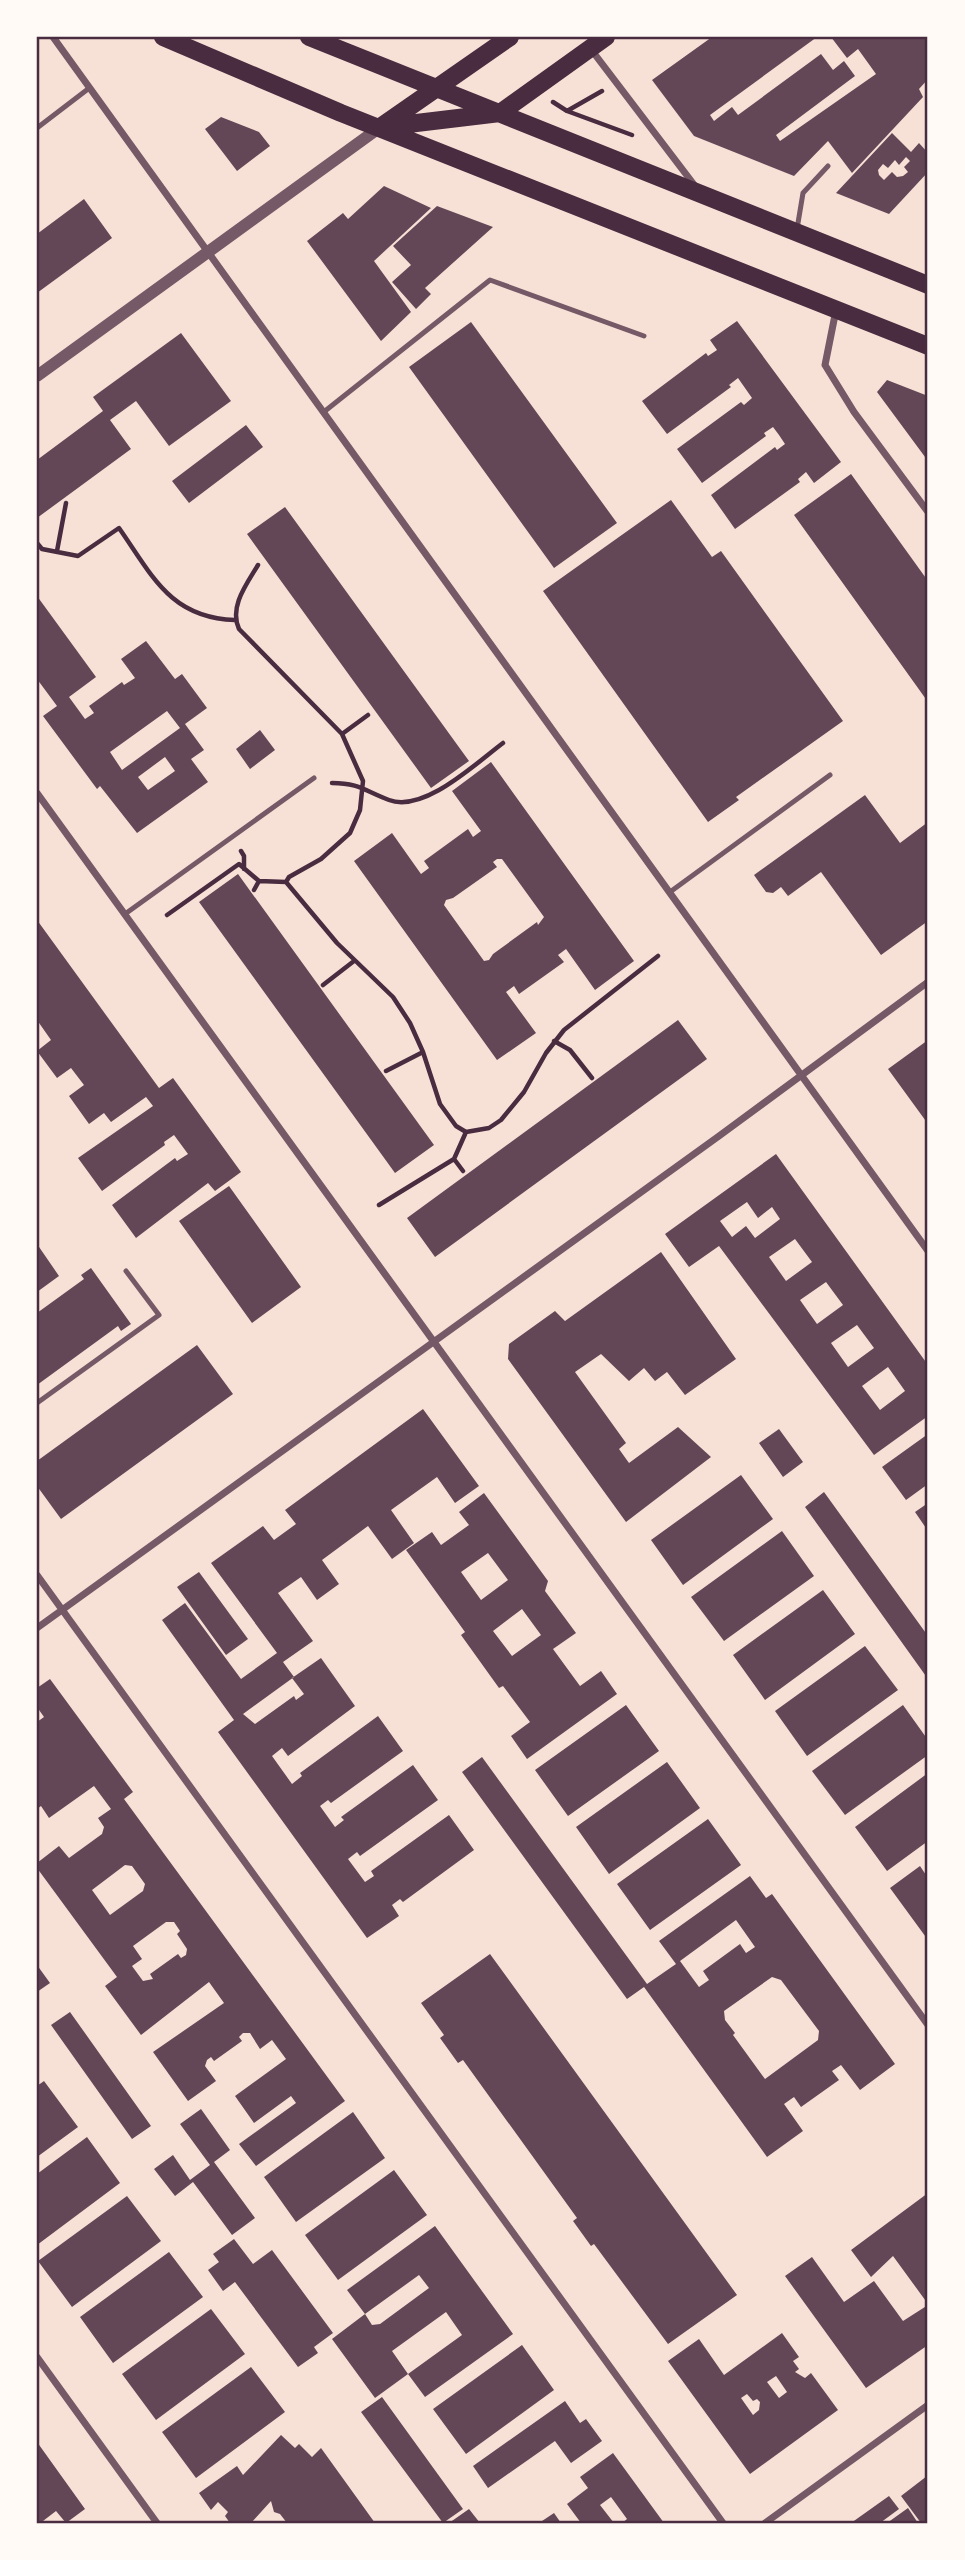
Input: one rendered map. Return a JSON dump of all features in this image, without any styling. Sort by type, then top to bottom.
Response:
[{"type":"main road","points":[[163,37],[379,128],[928,346]]},
{"type":"main road","points":[[309,37],[928,285]]},
{"type":"main road","points":[[379,128],[510,37]]},
{"type":"main road","points":[[379,128],[500,113],[606,37]]},
{"type":"street","points":[[53,37],[928,1251]]},
{"type":"street","points":[[590,48],[701,195]]},
{"type":"street","points":[[37,376],[379,128]]},
{"type":"street","points":[[836,310],[825,365],[848,403],[928,512]]},
{"type":"street","points":[[37,793],[928,2025]]},
{"type":"street","points":[[37,1628],[928,982]]},
{"type":"street","points":[[37,1575],[723,2523]]},
{"type":"street","points":[[37,2357],[157,2523]]},
{"type":"street","points":[[765,2523],[928,2405]]},
{"type":"lane","points":[[37,128],[88,89]]},
{"type":"lane","points":[[797,233],[803,193],[828,166]]},
{"type":"lane","points":[[325,411],[490,280],[644,336]]},
{"type":"lane","points":[[670,891],[830,775]]},
{"type":"lane","points":[[125,914],[314,778]]},
{"type":"lane","points":[[37,1403],[159,1315],[126,1271]]},
{"type":"path","points":[[598,84],[610,102]]},
{"type":"path","points":[[557,116],[602,90]]},
{"type":"path","points":[[547,108],[561,96]]},
{"type":"path","points":[[552,102],[567,111],[634,135]]},
{"type":"path","points":[[626,124],[636,139],[629,145]]},
{"type":"path","points":[[57,551],[66,503]]},
{"type":"path","points":[[37,543],[42,549],[78,556],[119,528],[166,595],[195,614],[234,620]]},
{"type":"path","points":[[258,565],[244,590],[234,620],[254,646],[342,734],[363,788],[360,810],[350,833],[337,847],[289,877],[286,882]]},
{"type":"path","points":[[342,734],[368,715]]},
{"type":"path","points":[[314,778],[363,788],[388,799],[409,804],[419,801],[503,743]]},
{"type":"path","points":[[167,915],[239,864],[259,881],[286,882],[354,961],[393,997],[423,1052],[440,1104],[456,1126],[466,1132],[489,1128],[506,1114],[554,1041],[597,1001],[657,956]]},
{"type":"path","points":[[254,890],[259,881]]},
{"type":"path","points":[[323,985],[354,961]]},
{"type":"path","points":[[554,1041],[570,1051],[592,1078]]},
{"type":"path","points":[[386,1071],[423,1052]]},
{"type":"path","points":[[379,1205],[454,1159],[466,1132]]},
{"type":"path","points":[[454,1159],[463,1171]]},
{"type":"building","points":[[712,37],[817,37],[710,115],[714,121],[732,107],[738,115],[821,54],[833,70],[844,61],[855,76],[776,135],[780,141],[876,74],[858,49],[847,58],[831,37],[928,37],[928,79],[919,89],[923,97],[852,173],[828,141],[794,176],[694,136],[652,80]]},
{"type":"building","points":[[221,117],[259,132],[270,146],[237,171],[205,129]]},
{"type":"building","points":[[892,133],[911,152],[919,143],[928,153],[928,172],[889,214],[836,193]],"holes":[[[906,157],[910,161],[904,167],[908,172],[903,176],[897,177],[892,172],[884,180],[879,175],[878,170],[883,164],[888,168],[895,160],[899,165]]]},
{"type":"building","points":[[384,186],[431,208],[374,261],[411,312],[381,341],[307,241],[343,213],[348,219]]},
{"type":"building","points":[[84,199],[112,238],[37,293],[37,234]]},
{"type":"building","points":[[437,206],[493,227],[425,288],[431,294],[416,309],[392,282],[411,265],[393,246]]},
{"type":"building","points":[[737,321],[841,462],[814,483],[806,472],[798,479],[800,482],[735,529],[711,495],[775,447],[777,450],[785,444],[779,435],[773,427],[764,433],[766,436],[702,483],[677,449],[741,402],[744,405],[752,398],[738,378],[729,385],[731,387],[667,434],[642,401],[706,353],[708,356],[717,350],[710,340]]},
{"type":"building","points":[[471,322],[617,523],[554,568],[409,367]]},
{"type":"building","points":[[181,333],[231,401],[169,446],[136,401],[110,420],[131,449],[37,518],[37,460],[103,411],[93,397]]},
{"type":"building","points":[[887,380],[928,396],[928,461],[877,392]]},
{"type":"building","points":[[246,425],[263,447],[189,503],[172,481]]},
{"type":"building","points":[[851,474],[928,581],[928,702],[794,515]]},
{"type":"building","points":[[671,500],[712,557],[721,551],[843,721],[736,797],[739,800],[708,822],[543,591]]},
{"type":"building","points":[[285,507],[469,761],[431,788],[247,534]]},
{"type":"building","points":[[37,596],[96,677],[69,697],[85,719],[94,713],[89,706],[122,682],[124,685],[135,678],[121,659],[146,641],[175,679],[182,674],[207,708],[185,724],[204,750],[191,759],[208,782],[137,833],[100,786],[97,789],[43,716],[57,706],[37,679]],"holes":[[[167,711],[180,728],[122,770],[110,752]],[[165,757],[175,771],[148,790],[138,777]]]},
{"type":"building","points":[[260,730],[275,750],[250,769],[236,749]]},
{"type":"building","points":[[491,762],[634,961],[595,990],[566,949],[558,955],[564,962],[519,994],[514,986],[506,992],[536,1033],[497,1060],[354,861],[392,833],[421,874],[429,868],[424,861],[468,829],[473,837],[481,831],[452,791]],"holes":[[[502,859],[544,917],[538,925],[537,922],[493,954],[489,960],[484,961],[444,905],[446,900],[453,898],[497,867],[493,862]]]},
{"type":"building","points":[[865,795],[900,843],[928,822],[928,921],[881,955],[821,872],[788,896],[781,887],[773,893],[766,892],[754,875]]},
{"type":"building","points":[[238,874],[434,1145],[395,1173],[199,902]]},
{"type":"building","points":[[37,920],[159,1088],[173,1078],[241,1172],[215,1191],[208,1183],[136,1238],[112,1205],[175,1158],[177,1161],[188,1154],[174,1135],[164,1142],[165,1145],[102,1191],[78,1158],[153,1106],[146,1097],[111,1122],[104,1113],[89,1124],[69,1096],[84,1085],[71,1068],[57,1078],[37,1051],[51,1040],[37,1020]]},
{"type":"building","points":[[678,1020],[707,1059],[435,1257],[407,1218]]},
{"type":"building","points":[[928,1040],[928,1124],[888,1069]]},
{"type":"building","points":[[776,1154],[928,1365],[928,1416],[874,1455],[719,1246],[689,1267],[665,1234]],"holes":[[[747,1202],[758,1218],[772,1207],[780,1219],[755,1238],[746,1226],[732,1237],[720,1221]],[[795,1239],[812,1262],[786,1281],[769,1257]],[[826,1282],[843,1305],[817,1324],[800,1300]],[[857,1325],[874,1348],[848,1367],[831,1343]],[[888,1367],[905,1391],[880,1410],[862,1386]]]},
{"type":"building","points":[[229,1186],[301,1287],[252,1323],[179,1221]]},
{"type":"building","points":[[37,1244],[59,1276],[37,1292]]},
{"type":"building","points":[[661,1252],[736,1359],[685,1395],[667,1372],[655,1381],[644,1368],[629,1381],[601,1354],[575,1372],[626,1443],[619,1449],[629,1463],[678,1427],[711,1457],[626,1522],[508,1359],[509,1344],[555,1311],[565,1321]]},
{"type":"building","points":[[91,1268],[131,1324],[121,1331],[118,1326],[37,1385],[37,1313],[84,1279],[81,1275]]},
{"type":"building","points":[[197,1345],[233,1394],[61,1519],[37,1486],[37,1461]]},
{"type":"building","points":[[423,1409],[479,1486],[455,1503],[437,1477],[391,1510],[414,1543],[392,1559],[368,1526],[322,1560],[339,1584],[317,1600],[301,1577],[278,1593],[313,1641],[283,1662],[294,1677],[321,1658],[355,1706],[288,1756],[282,1748],[272,1756],[292,1784],[302,1776],[300,1773],[378,1716],[403,1751],[331,1803],[328,1800],[320,1806],[335,1827],[344,1820],[341,1817],[413,1765],[438,1800],[360,1856],[357,1852],[348,1859],[365,1882],[374,1876],[371,1871],[449,1815],[474,1850],[403,1902],[400,1899],[392,1905],[399,1916],[367,1938],[218,1732],[234,1720],[162,1620],[185,1603],[241,1679],[277,1653],[211,1563],[263,1526],[274,1540],[296,1524],[285,1510]],"holes":[[[292,1678],[304,1694],[296,1700],[294,1696],[255,1724],[243,1714]]]},
{"type":"building","points":[[779,1429],[803,1462],[783,1477],[759,1443]]},
{"type":"building","points":[[928,1434],[928,1484],[906,1500],[882,1467]]},
{"type":"building","points":[[741,1475],[773,1519],[683,1585],[651,1540]]},
{"type":"building","points":[[824,1492],[928,1636],[928,1679],[805,1507]]},
{"type":"building","points":[[484,1493],[548,1581],[545,1591],[576,1633],[553,1649],[580,1686],[601,1671],[617,1694],[527,1759],[511,1736],[530,1722],[503,1686],[499,1688],[461,1635],[465,1632],[406,1550],[432,1532],[441,1545],[469,1525],[459,1512]],"holes":[[[488,1553],[508,1580],[481,1600],[461,1572]],[[522,1609],[541,1635],[512,1656],[493,1631]]]},
{"type":"building","points":[[928,1503],[928,1531],[915,1512]]},
{"type":"building","points":[[782,1531],[814,1576],[724,1641],[691,1597]]},
{"type":"building","points":[[199,1572],[248,1639],[226,1655],[177,1587]]},
{"type":"building","points":[[823,1590],[855,1634],[765,1700],[733,1655]]},
{"type":"building","points":[[865,1646],[898,1690],[807,1756],[775,1711]]},
{"type":"building","points":[[50,1679],[133,1792],[124,1799],[345,2101],[256,2166],[239,2144],[296,2103],[291,2096],[254,2123],[235,2096],[286,2059],[272,2040],[260,2049],[250,2033],[243,2033],[239,2037],[242,2041],[214,2061],[211,2057],[207,2060],[205,2066],[216,2081],[188,2101],[153,2052],[224,2003],[209,1982],[141,2035],[105,1986],[117,1977],[37,1868],[37,1863],[59,1846],[69,1858],[102,1834],[104,1827],[98,1818],[111,1809],[94,1786],[49,1818],[41,1806],[37,1809],[37,1722],[44,1717],[37,1707],[37,1688]],"holes":[[[125,1865],[132,1866],[145,1884],[143,1891],[110,1915],[92,1890]],[[166,1922],[174,1922],[180,1931],[177,1934],[187,1949],[186,1955],[181,1958],[178,1954],[150,1974],[153,1979],[143,1981],[132,1966],[142,1959],[133,1946]]]},
{"type":"building","points":[[626,1705],[659,1751],[568,1816],[535,1770]]},
{"type":"building","points":[[903,1705],[928,1740],[928,1755],[845,1815],[812,1771]]},
{"type":"building","points":[[482,1757],[647,1984],[676,1964],[659,1941],[750,1876],[766,1898],[772,1894],[895,2064],[860,2090],[841,2065],[832,2071],[839,2080],[801,2107],[794,2097],[784,2104],[803,2131],[767,2157],[644,1987],[627,1999],[462,1772]],"holes":[[[736,1920],[755,1947],[746,1953],[740,1944],[703,1971],[709,1980],[699,1987],[680,1961]],[[772,1977],[781,1980],[819,2031],[818,2040],[765,2079],[733,2035],[735,2033],[725,2020],[724,2011]]]},
{"type":"building","points":[[667,1762],[700,1808],[609,1874],[576,1827]]},
{"type":"building","points":[[928,1773],[928,1841],[887,1871],[855,1827]]},
{"type":"building","points":[[708,1819],[741,1865],[650,1930],[617,1884]]},
{"type":"building","points":[[920,1866],[928,1878],[928,1940],[890,1888]]},
{"type":"building","points":[[490,1954],[737,2295],[668,2344],[594,2244],[591,2246],[573,2221],[577,2218],[463,2060],[458,2063],[440,2038],[444,2035],[421,2003]]},
{"type":"building","points":[[37,1965],[50,1983],[37,1992]]},
{"type":"building","points":[[70,2012],[151,2126],[132,2139],[51,2025]]},
{"type":"building","points":[[44,2081],[78,2127],[37,2157],[37,2086]]},
{"type":"building","points":[[201,2109],[230,2150],[214,2162],[255,2218],[232,2235],[193,2182],[175,2196],[154,2169],[173,2155],[190,2180],[210,2165],[180,2124]]},
{"type":"building","points":[[353,2112],[385,2158],[296,2222],[264,2177]]},
{"type":"building","points":[[87,2137],[120,2183],[37,2245],[37,2174]]},
{"type":"building","points":[[394,2170],[427,2215],[338,2280],[305,2235]]},
{"type":"building","points":[[928,2193],[928,2304],[893,2256],[871,2277],[851,2250]]},
{"type":"building","points":[[127,2196],[161,2241],[72,2307],[38,2261]]},
{"type":"building","points":[[435,2226],[513,2334],[425,2397],[408,2374],[375,2398],[332,2339],[365,2314],[347,2290]],"holes":[[[419,2275],[429,2288],[380,2324],[372,2325],[365,2314]],[[446,2312],[462,2335],[408,2374],[392,2351]]]},
{"type":"building","points":[[234,2239],[253,2264],[272,2250],[333,2333],[314,2347],[318,2353],[298,2367],[235,2282],[223,2291],[208,2270],[219,2262],[213,2254]]},
{"type":"building","points":[[169,2252],[203,2297],[113,2363],[80,2317]]},
{"type":"building","points":[[812,2257],[844,2302],[874,2281],[903,2321],[928,2305],[928,2345],[866,2388],[785,2276]]},
{"type":"building","points":[[211,2309],[245,2354],[156,2420],[122,2374]]},
{"type":"building","points":[[782,2333],[799,2357],[793,2361],[799,2369],[795,2372],[805,2378],[811,2373],[838,2410],[750,2474],[668,2361],[699,2339],[724,2375]],"holes":[[[776,2376],[787,2392],[779,2398],[767,2382]],[[747,2394],[753,2401],[757,2399],[760,2402],[759,2410],[753,2415],[741,2398]]]},
{"type":"building","points":[[522,2345],[554,2390],[466,2454],[433,2409]]},
{"type":"building","points":[[251,2367],[285,2412],[196,2478],[162,2432]]},
{"type":"building","points":[[382,2397],[463,2509],[443,2523],[361,2412]]},
{"type":"building","points":[[565,2401],[580,2423],[586,2419],[602,2441],[571,2463],[555,2441],[488,2488],[473,2466]]},
{"type":"building","points":[[281,2435],[295,2448],[299,2444],[312,2457],[321,2448],[375,2523],[287,2523],[280,2514],[274,2512],[271,2501],[251,2523],[230,2523],[225,2516],[228,2512],[218,2502],[211,2510],[199,2493],[237,2466],[243,2475]]},
{"type":"building","points":[[37,2442],[85,2509],[66,2523],[56,2511],[43,2521],[45,2523],[37,2523]]},
{"type":"building","points":[[613,2453],[664,2523],[622,2523],[627,2519],[611,2497],[600,2505],[614,2523],[581,2523],[567,2504],[588,2488],[580,2477]]},
{"type":"building","points":[[927,2476],[928,2523],[921,2523],[901,2496]]},
{"type":"building","points":[[889,2496],[899,2509],[880,2523],[851,2523]]},
{"type":"building","points":[[908,2508],[918,2523],[887,2523]]},
{"type":"building","points":[[469,2509],[480,2523],[449,2523]]},
{"type":"building","points":[[554,2513],[561,2523],[539,2523]]}]
